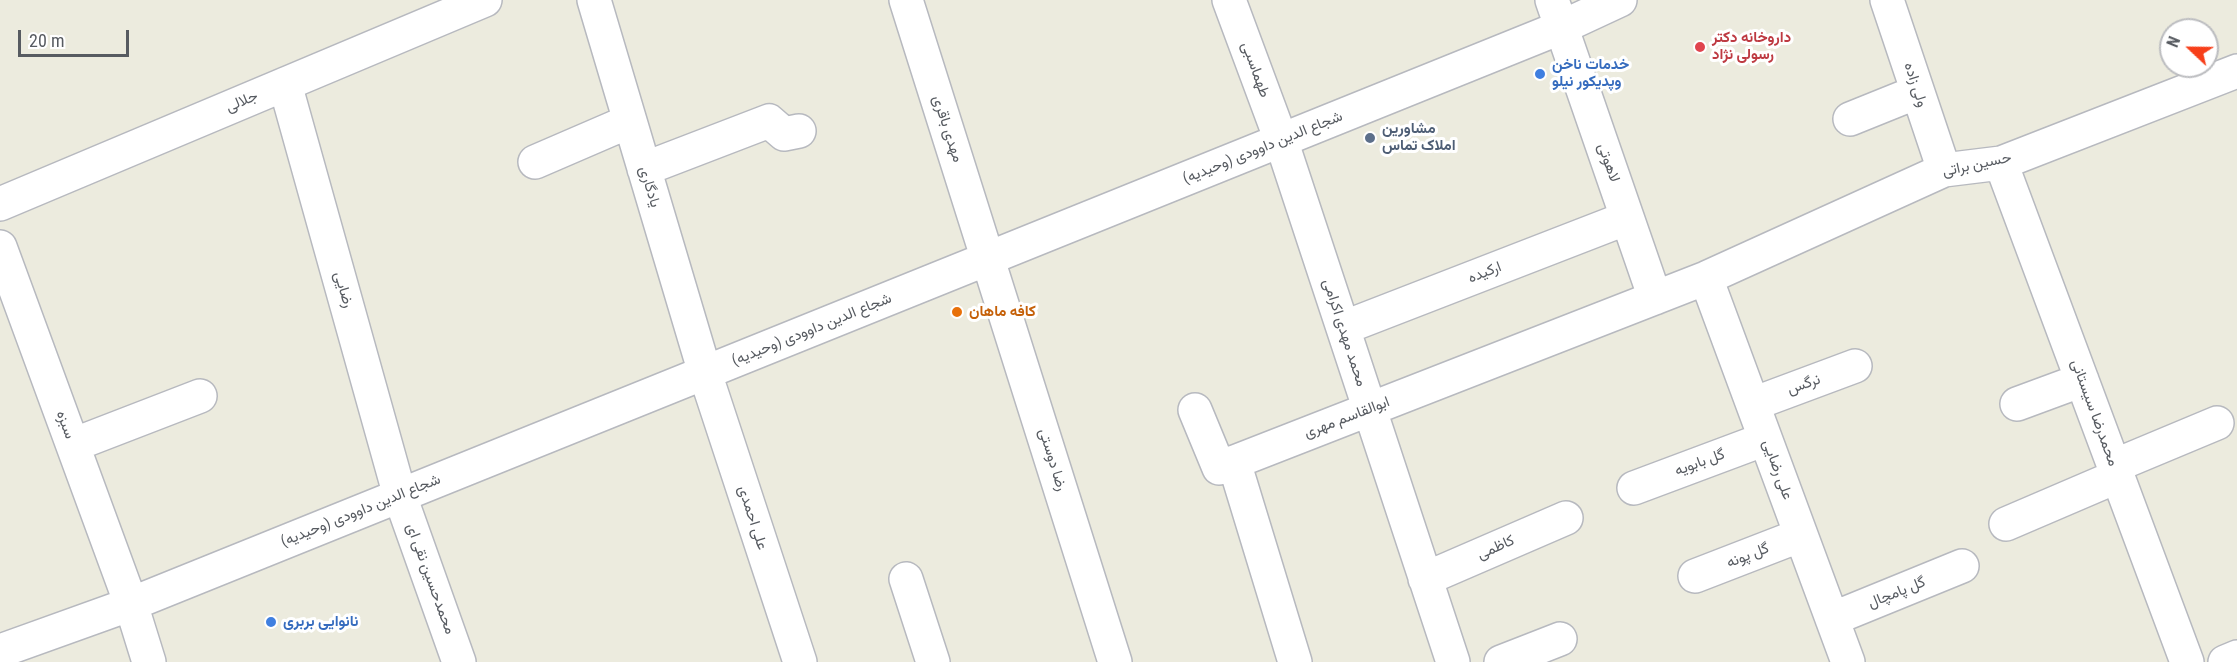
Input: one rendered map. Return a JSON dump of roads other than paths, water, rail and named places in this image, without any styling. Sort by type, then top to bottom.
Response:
[{"type":"street","name":"جلالی","points":[[0,204],[485,0]]},
{"type":"street","name":"یادگاری","points":[[594,0],[705,373]]},
{"type":"street","name":"مهدی باقری","points":[[906,0],[989,258]]},
{"type":"street","name":"طهماسبی","points":[[1228,0],[1281,140]]},
{"type":"street","name":"شجاع الدین داوودی (وحیدیه)","points":[[0,651],[131,604],[1281,140],[1557,14],[1620,0]]},
{"type":"street","name":"ولی زاده","points":[[1887,0],[1944,170]]},
{"type":"street","name":"لاهوتی","points":[[1557,14],[1655,298]]},
{"type":"street","name":"حسین براتی","points":[[1655,298],[1706,278],[1944,170],[2001,163],[2237,71]]},
{"type":"street","name":"رضایی","points":[[285,84],[400,496]]},
{"type":"street","points":[[1850,119],[1917,92]]},
{"type":"street","points":[[535,162],[630,121]]},
{"type":"street","points":[[644,169],[769,121],[784,134],[799,130]]},
{"type":"street","name":"محمد مهدی اکرامی","points":[[1281,140],[1453,662]]},
{"type":"street","name":"محمدرضا سیستانی","points":[[2001,163],[2187,662]]},
{"type":"street","name":"ارکیده","points":[[1343,328],[1627,218]]},
{"type":"street","name":"سبزه","points":[[0,247],[131,604],[150,662]]},
{"type":"street","name":"رضا دوستی","points":[[989,258],[1115,662]]},
{"type":"street","name":"علی رضایی","points":[[1706,278],[1848,662]]},
{"type":"street","name":"ابوالقاسم مهری","points":[[1234,462],[1655,298]]},
{"type":"street","name":"نرگس","points":[[1753,404],[1855,366]]},
{"type":"street","name":"علی احمدی","points":[[705,373],[800,662]]},
{"type":"street","points":[[2016,404],[2082,380]]},
{"type":"street","points":[[73,445],[200,396]]},
{"type":"street","points":[[1195,410],[1219,468],[1234,462],[1294,662]]},
{"type":"street","points":[[2006,524],[2217,423]]},
{"type":"street","name":"گل بابویه","points":[[1634,488],[1765,439]]},
{"type":"street","name":"محمدحسین نقی ای","points":[[400,496],[459,662]]},
{"type":"street","name":"کاظمی","points":[[1425,579],[1566,518]]},
{"type":"street","name":"گل پونه","points":[[1695,576],[1801,535]]},
{"type":"street","name":"گل پامچال","points":[[1832,619],[1962,567]]},
{"type":"street","points":[[906,579],[933,662]]},
{"type":"street","points":[[1501,662],[1560,639]]},
{"type":"street","points":[[2225,662],[2237,657]]},
{"type":"place","name":"داروخانه دکتر رسولی نژاد","points":[[1700,47]]},
{"type":"place","name":"خدمات ناخن وپديكور نيلو","points":[[1540,74]]},
{"type":"place","name":"مشاورین املاک تماس","points":[[1370,138]]},
{"type":"place","name":"کافه ماهان","points":[[957,312]]},
{"type":"place","name":"نانوایی بربری","points":[[271,622]]}]
